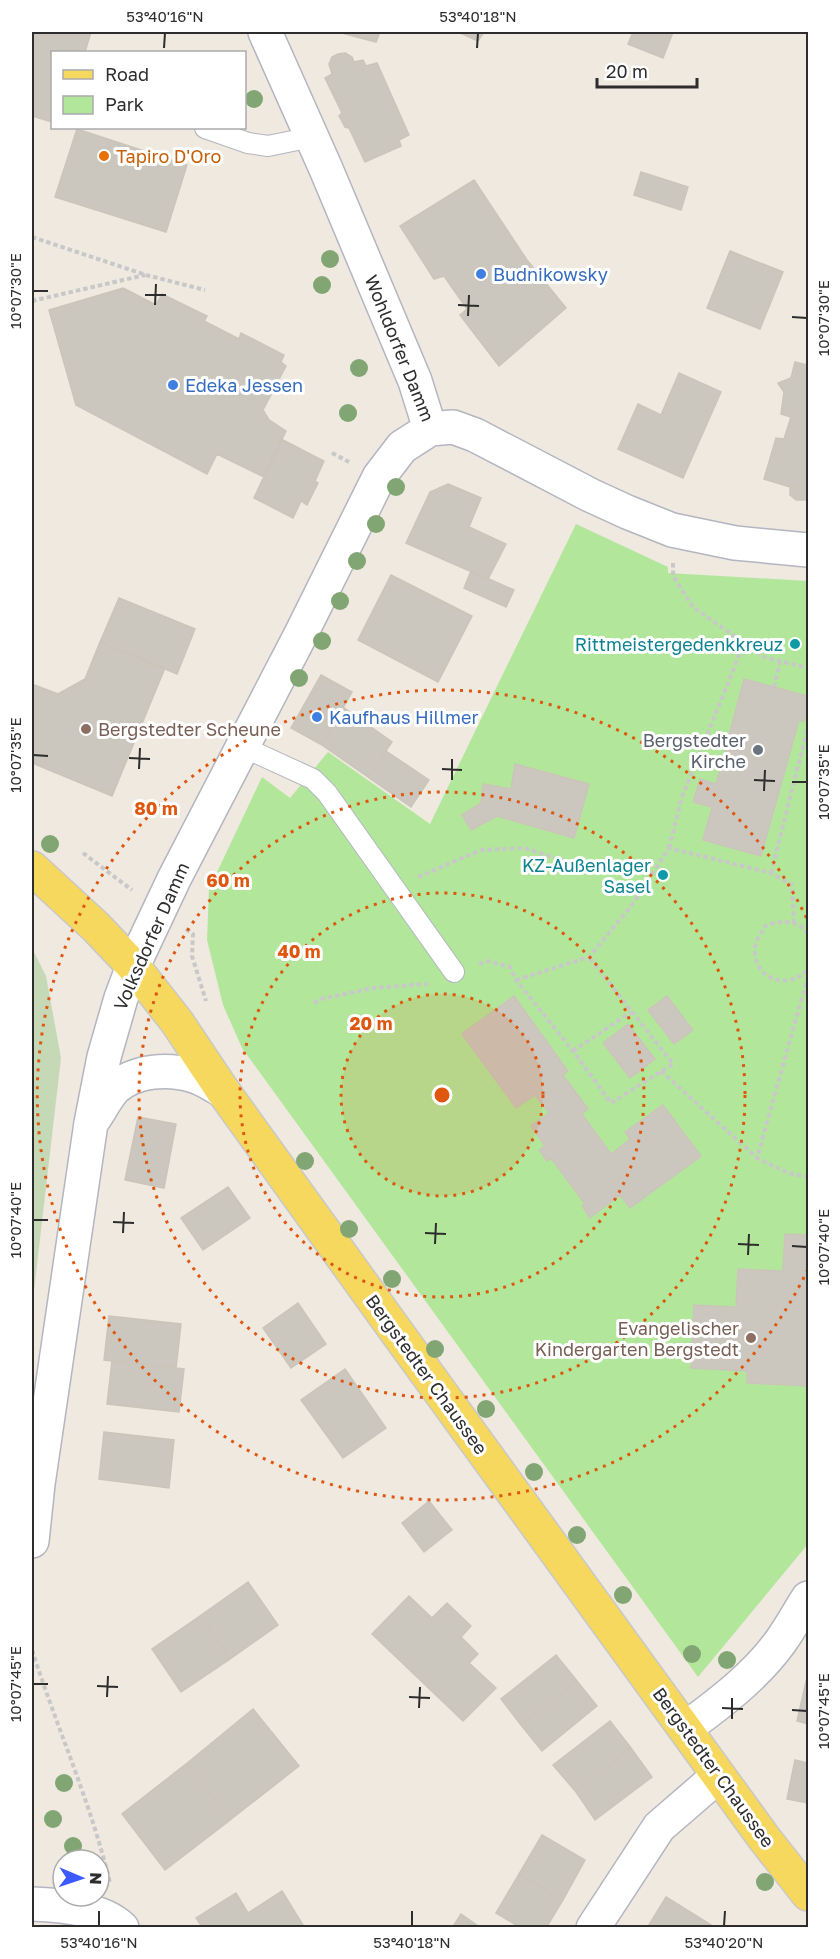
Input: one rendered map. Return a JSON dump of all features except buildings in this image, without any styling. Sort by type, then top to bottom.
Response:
[{"type":"main road","name":"Bergstedter Chaussee","points":[[32,868],[96,927],[133,966],[177,1022],[223,1091],[393,1327],[686,1728],[718,1776],[808,1894]]},
{"type":"street","name":"Wohldorfer Damm","points":[[265,32],[312,136],[415,381],[430,429],[453,427],[475,435],[590,495],[672,530],[735,543],[808,550]]},
{"type":"street","name":"Volksdorfer Damm","points":[[32,1540],[35,1483],[91,1123],[109,1035],[133,966],[378,477],[402,447],[430,429]]},
{"type":"street","points":[[91,1123],[114,1089],[130,1078],[149,1073],[168,1071],[195,1076],[223,1091]]},
{"type":"street","points":[[686,1728],[743,1683],[780,1642],[808,1598]]},
{"type":"street","points":[[593,1928],[658,1827],[718,1776]]},
{"type":"street","points":[[32,1904],[74,1908],[101,1916],[121,1926]]},
{"type":"lane","points":[[208,129],[248,143],[268,146],[312,136]]},
{"type":"lane","points":[[243,747],[313,779],[327,794],[385,873],[454,972]]},
{"type":"path","points":[[32,237],[146,274],[205,290]]},
{"type":"path","points":[[32,301],[146,274]]},
{"type":"path","points":[[673,576],[693,607],[764,657],[808,668]]},
{"type":"path","points":[[516,980],[589,957],[632,905],[669,848],[682,797],[744,643]]},
{"type":"path","points":[[774,687],[780,662]]},
{"type":"path","points":[[771,873],[808,727]]},
{"type":"path","points":[[385,873],[416,878],[482,850],[524,848],[572,863]]},
{"type":"path","points":[[669,848],[771,873],[792,885],[794,923]]},
{"type":"path","points":[[83,852],[192,934],[192,956],[204,998],[209,1005]]},
{"type":"path","points":[[808,934],[802,926],[776,922],[765,927],[755,946],[756,962],[762,971],[774,980],[795,979],[808,969]]},
{"type":"path","points":[[314,1003],[321,999],[373,988],[436,984],[454,972],[488,961],[510,967],[516,980],[611,1103],[673,1064],[589,957]]},
{"type":"path","points":[[757,1158],[808,976]]},
{"type":"path","points":[[573,1051],[631,1012]]},
{"type":"path","points":[[661,1071],[757,1158],[788,1173],[808,1177]]},
{"type":"path","points":[[32,1650],[51,1710],[74,1766],[105,1862],[121,1926]]},
{"type":"green space","points":[[576,524],[668,567],[668,573],[808,581],[808,1544],[698,1677],[242,1048],[223,1005],[207,940],[209,889],[262,777],[290,798],[328,752],[430,824]]},
{"type":"green space","points":[[32,948],[46,976],[61,1058],[32,1308]]},
{"type":"place","name":"Tapiro D'Oro","points":[[104,156]]},
{"type":"place","name":"Budnikowsky","points":[[481,274]]},
{"type":"place","name":"Edeka Jessen","points":[[173,385]]},
{"type":"place","name":"Rittmeistergedenkkreuz","points":[[795,644]]},
{"type":"place","name":"Kaufhaus Hillmer","points":[[317,717]]},
{"type":"place","name":"Bergstedter Scheune","points":[[86,729]]},
{"type":"place","name":"Bergstedter Kirche","points":[[758,750]]},
{"type":"place","name":"KZ-Außenlager Sasel","points":[[663,875]]},
{"type":"place","name":"Evangelischer Kindergarten Bergstedt","points":[[751,1338]]}]
